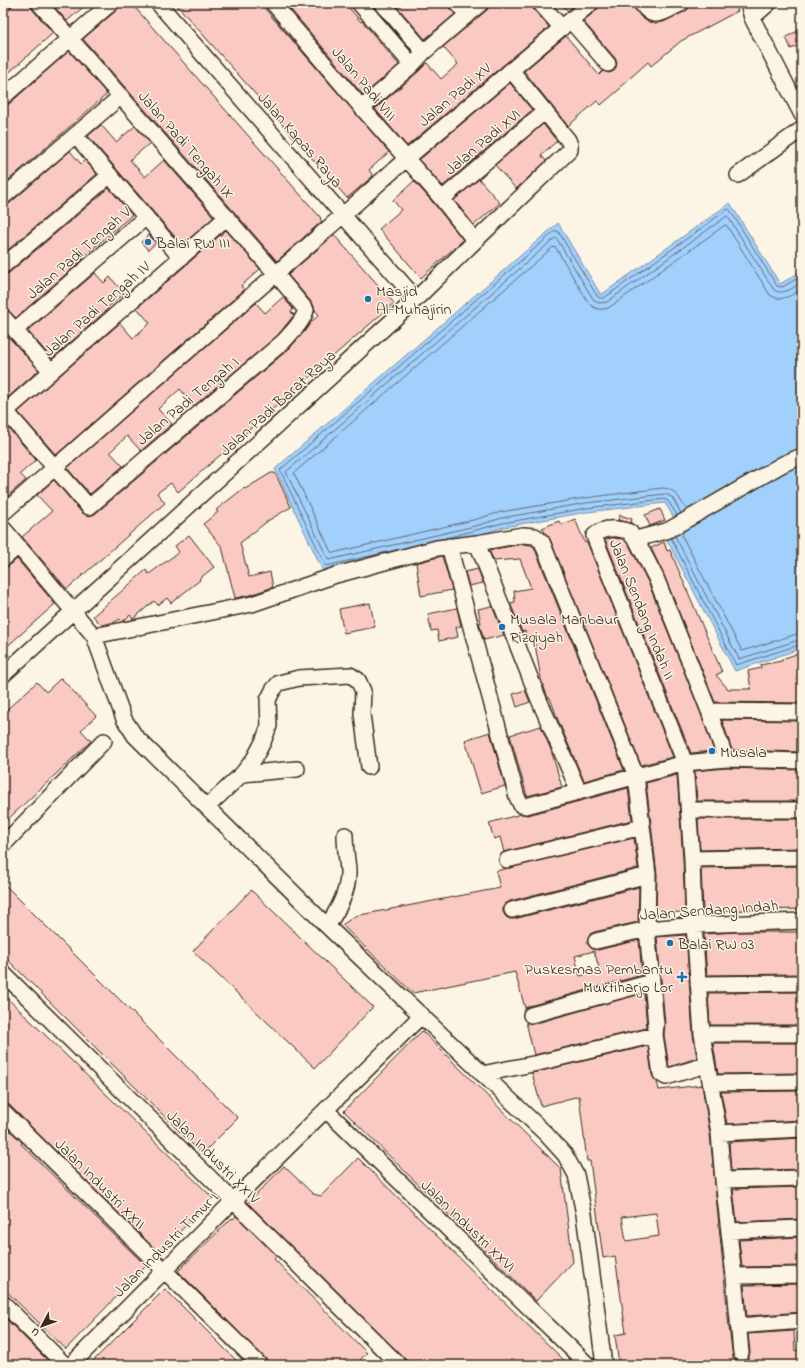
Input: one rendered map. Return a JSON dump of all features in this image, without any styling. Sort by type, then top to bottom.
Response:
[{"type":"street","name":"Jalan Padi Tengah IX","points":[[39,3],[276,274]]},
{"type":"street","points":[[3,97],[111,3]]},
{"type":"street","name":"Jalan Kapas Raya","points":[[158,3],[416,299]]},
{"type":"street","name":"Jalan Padi VIII","points":[[274,3],[362,108],[442,199],[475,241]]},
{"type":"street","points":[[359,3],[412,66]]},
{"type":"street","points":[[382,3],[424,52]]},
{"type":"street","points":[[457,3],[467,14]]},
{"type":"street","points":[[362,108],[412,66],[424,52],[481,3]]},
{"type":"street","points":[[540,3],[566,24],[608,64]]},
{"type":"street","name":"Jalan Padi XV","points":[[343,215],[406,158],[591,3]]},
{"type":"street","points":[[641,3],[649,12],[659,14],[682,3]]},
{"type":"street","points":[[769,3],[750,10],[802,115]]},
{"type":"street","name":"Jalan Padi XVI","points":[[511,70],[568,140],[570,150]]},
{"type":"street","points":[[3,197],[121,96]]},
{"type":"street","name":"Jalan Padi XVI","points":[[442,199],[545,111]]},
{"type":"street","points":[[738,175],[802,129]]},
{"type":"street","points":[[75,135],[181,258]]},
{"type":"street","name":"Jalan Padi Barat Raya","points":[[3,675],[78,617],[416,299],[570,150]]},
{"type":"street","points":[[3,266],[110,175]]},
{"type":"street","points":[[3,512],[343,215]]},
{"type":"street","name":"Jalan Padi Tengah V","points":[[15,330],[146,217]]},
{"type":"street","name":"Jalan Padi Tengah IV","points":[[4,409],[51,371],[227,217]]},
{"type":"street","name":"Jalan Padi Tengah I","points":[[55,467],[89,507],[284,342],[305,315],[306,310],[276,274]]},
{"type":"street","points":[[3,317],[51,371]]},
{"type":"street","points":[[4,409],[55,467]]},
{"type":"street","name":"Jalan Sendang Indah II","points":[[741,1353],[719,1133],[711,1083],[706,1065],[702,1034],[685,763],[594,536],[600,530],[614,528],[630,532],[636,539],[666,531],[783,464],[802,456]]},
{"type":"street","points":[[3,528],[94,636],[124,719],[135,736],[328,926],[546,1134],[565,1155],[576,1174],[584,1214],[604,1365]]},
{"type":"street","points":[[94,636],[252,604],[336,575],[437,548],[523,535],[535,536],[542,542],[636,776],[648,874],[647,929],[656,1024],[655,1035],[661,1074],[666,1077],[706,1065]]},
{"type":"street","points":[[636,539],[656,578],[709,711],[726,759]]},
{"type":"street","points":[[477,543],[537,695],[579,792]]},
{"type":"street","points":[[3,559],[18,546]]},
{"type":"street","points":[[448,546],[518,802],[523,806],[685,763],[726,759],[802,761]]},
{"type":"street","points":[[207,807],[242,774],[254,759],[264,742],[269,726],[268,700],[279,682],[298,678],[350,675],[358,680],[363,691],[362,714],[369,767]]},
{"type":"street","points":[[709,711],[802,712]]},
{"type":"street","points":[[3,845],[104,741]]},
{"type":"street","points":[[242,774],[297,769]]},
{"type":"street","points":[[688,810],[802,810]]},
{"type":"street","points":[[507,860],[642,826]]},
{"type":"street","points":[[328,926],[343,899],[348,872],[345,835]]},
{"type":"street","points":[[692,859],[802,857]]},
{"type":"street","points":[[512,910],[648,874]]},
{"type":"street","name":"Jalan Sendang Indah","points":[[596,941],[647,929],[694,925],[802,921]]},
{"type":"street","name":"Jalan Industri XXIV","points":[[3,973],[399,1365]]},
{"type":"street","points":[[531,1015],[652,982]]},
{"type":"street","points":[[698,984],[802,983]]},
{"type":"street","name":"Jalan Industri Timur I","points":[[71,1365],[233,1201],[422,1015]]},
{"type":"street","points":[[702,1034],[802,1034]]},
{"type":"street","points":[[482,1074],[538,1064],[655,1035]]},
{"type":"street","points":[[711,1083],[802,1082]]},
{"type":"street","name":"Jalan Industri XXVI","points":[[326,1110],[588,1365]]},
{"type":"street","name":"Jalan Industri XXII","points":[[3,1111],[260,1365]]},
{"type":"street","points":[[719,1133],[802,1129]]},
{"type":"street","points":[[723,1180],[802,1178]]},
{"type":"street","points":[[729,1231],[802,1228]]},
{"type":"street","points":[[734,1276],[802,1275]]},
{"type":"street","points":[[3,1303],[65,1365]]},
{"type":"street","points":[[738,1326],[802,1321]]},
{"type":"water","points":[[730,203],[780,284],[802,271],[802,648],[735,671],[664,534],[674,518],[665,503],[587,512],[504,527],[482,534],[323,571],[275,469],[558,223],[601,295]]},
{"type":"building","points":[[13,3],[30,3],[32,9],[53,33],[3,78],[3,13],[9,10]]},
{"type":"building","points":[[51,3],[88,3],[67,21]]},
{"type":"building","points":[[120,3],[131,3],[321,218],[320,219],[322,221],[277,261],[83,39],[117,10]]},
{"type":"building","points":[[175,3],[260,3],[389,152],[369,170],[373,176],[347,198]]},
{"type":"building","points":[[289,3],[345,3],[399,65],[363,95],[287,5]]},
{"type":"building","points":[[394,3],[448,3],[450,9],[455,14],[425,39]]},
{"type":"building","points":[[490,3],[531,3],[533,9],[549,27],[407,146],[375,109],[427,63],[441,79],[458,64],[443,47],[487,10]]},
{"type":"building","points":[[560,3],[577,3],[568,11]]},
{"type":"building","points":[[600,3],[631,3],[642,18],[649,22],[656,23],[663,22],[686,11],[695,3],[734,3],[738,11],[681,41],[651,66],[648,62],[601,105],[597,101],[568,126],[524,71],[566,36],[599,75],[603,71],[609,73],[614,71],[617,63],[615,58],[583,21],[597,10]]},
{"type":"building","points":[[802,29],[802,44],[791,49],[786,37]]},
{"type":"building","points":[[69,51],[107,94],[3,185],[3,106],[9,104]]},
{"type":"building","points":[[510,83],[532,110],[443,186],[419,160]]},
{"type":"building","points":[[543,124],[557,141],[541,155],[546,161],[516,189],[495,165]]},
{"type":"building","points":[[101,125],[116,142],[135,126],[150,143],[130,160],[145,177],[164,160],[214,217],[182,245],[88,136]]},
{"type":"building","points":[[70,151],[81,164],[85,160],[97,174],[3,254],[3,206],[9,204]]},
{"type":"building","points":[[479,179],[500,203],[474,225],[454,200]]},
{"type":"building","points":[[414,181],[463,240],[421,278],[379,229],[401,210],[393,200]]},
{"type":"building","points":[[109,188],[132,215],[16,318],[9,311],[3,308],[3,275],[9,273]]},
{"type":"building","points":[[226,230],[260,269],[241,286],[244,290],[56,455],[18,412],[120,323],[133,338],[150,323],[137,308]]},
{"type":"building","name":"Balai RW III","points":[[149,235],[156,243],[148,250],[141,242]]},
{"type":"building","points":[[334,235],[394,303],[178,492],[171,483],[157,493],[165,503],[67,589],[22,537],[52,511],[37,495],[54,480],[82,513],[90,516],[95,514],[290,348],[311,322],[319,315],[313,304],[288,275]]},
{"type":"building","points":[[95,273],[104,283],[110,277],[124,293],[52,359],[28,331]]},
{"type":"building","points":[[283,297],[293,309],[291,312],[294,315],[278,335],[194,406],[180,389],[158,409],[172,424],[141,451],[127,436],[110,452],[123,466],[90,494],[67,468],[256,303],[265,313]]},
{"type":"building","points":[[3,331],[39,370],[6,399],[3,399]]},
{"type":"building","points":[[3,422],[36,460],[20,474],[26,480],[3,500]]},
{"type":"building","points":[[271,473],[275,473],[291,507],[269,520],[240,543],[249,577],[270,572],[273,587],[250,595],[235,598],[222,547],[203,524],[218,512],[216,510],[244,488],[245,489]]},
{"type":"building","points":[[660,509],[665,520],[650,526],[645,515]]},
{"type":"building","points":[[620,515],[632,519],[631,523],[618,520]]},
{"type":"building","points":[[575,519],[585,543],[587,542],[673,757],[641,765],[550,539],[542,528],[559,521],[561,525]]},
{"type":"building","points":[[189,535],[214,567],[171,603],[167,598],[158,605],[154,601],[133,619],[130,615],[124,621],[120,619],[115,622],[101,625],[93,616],[146,570],[149,574],[179,552],[175,546]]},
{"type":"building","points":[[605,539],[624,539],[629,545],[648,582],[701,714],[714,751],[691,753]]},
{"type":"building","points":[[664,542],[667,551],[670,550],[722,672],[716,675],[728,689],[751,689],[748,671],[761,668],[760,665],[782,661],[782,659],[802,652],[802,703],[715,702],[664,575],[651,548]]},
{"type":"building","points":[[523,544],[534,547],[624,770],[584,781],[541,679],[534,639],[527,640],[525,631],[522,632],[510,603],[515,602],[514,591],[531,588],[520,559],[494,561],[489,550]]},
{"type":"building","points":[[442,556],[452,590],[421,596],[416,563]]},
{"type":"building","points":[[17,559],[55,604],[3,650],[3,568],[9,566]]},
{"type":"building","points":[[478,569],[483,583],[469,586],[465,572]]},
{"type":"building","points":[[370,603],[375,627],[344,633],[339,609]]},
{"type":"building","points":[[492,606],[504,635],[484,640],[479,623],[481,623],[478,609]]},
{"type":"building","points":[[457,608],[461,626],[456,627],[458,637],[439,641],[437,630],[431,631],[428,614]]},
{"type":"building","points":[[61,678],[96,716],[81,730],[91,741],[3,824],[3,713],[37,682],[46,692]]},
{"type":"building","points":[[525,690],[530,702],[517,707],[513,694]]},
{"type":"building","points":[[722,720],[802,721],[802,752],[732,750]]},
{"type":"building","points":[[541,726],[551,750],[562,787],[527,796],[510,735]]},
{"type":"building","points":[[490,732],[505,786],[481,793],[465,740]]},
{"type":"building","points":[[726,768],[802,770],[802,801],[697,801],[695,771]]},
{"type":"building","points":[[677,775],[685,912],[656,913],[657,874],[646,783]]},
{"type":"building","points":[[628,788],[632,820],[504,852],[500,837],[494,839],[489,823],[521,814],[528,815]]},
{"type":"building","points":[[698,819],[802,819],[802,848],[700,850]]},
{"type":"building","points":[[634,838],[638,868],[510,901],[503,907],[503,912],[506,917],[514,919],[639,887],[638,922],[594,932],[590,934],[587,943],[593,949],[598,950],[639,940],[642,975],[525,1008],[515,972],[413,993],[342,925],[355,916],[500,888],[496,871]],"holes":[[[594,951],[600,971],[580,976],[575,956]]]},
{"type":"building","points":[[802,866],[802,909],[703,911],[701,868]]},
{"type":"building","points":[[3,883],[238,1118],[202,1154],[3,955]]},
{"type":"building","points":[[251,890],[373,1007],[315,1068],[193,951]]},
{"type":"building","points":[[739,932],[802,932],[802,974],[707,975],[704,934]]},
{"type":"building","points":[[686,935],[693,1035],[697,1058],[669,1067],[664,1035],[665,1023],[657,937]]},
{"type":"building","points":[[802,992],[802,1025],[710,1025],[708,993]]},
{"type":"building","points":[[644,993],[647,1028],[534,1055],[526,1022],[533,1024]]},
{"type":"building","points":[[3,994],[213,1198],[159,1253],[9,1105],[3,1102]]},
{"type":"building","points":[[422,1031],[561,1169],[573,1262],[536,1301],[344,1111]]},
{"type":"building","points":[[713,1043],[802,1043],[802,1073],[718,1074]]},
{"type":"building","points":[[648,1046],[652,1075],[657,1082],[659,1090],[702,1085],[710,1134],[733,1358],[741,1362],[746,1361],[749,1357],[750,1352],[748,1334],[794,1331],[795,1351],[802,1348],[802,1365],[619,1365],[615,1335],[626,1333],[615,1256],[603,1258],[590,1161],[587,1161],[579,1096],[541,1106],[532,1073]],"holes":[[[656,1213],[659,1236],[626,1241],[622,1217]]]},
{"type":"building","points":[[802,1091],[802,1120],[727,1124],[721,1092]]},
{"type":"building","points":[[3,1124],[22,1142],[21,1144],[146,1266],[66,1349],[3,1288]]},
{"type":"building","points":[[802,1138],[802,1169],[731,1171],[729,1142]]},
{"type":"building","points":[[358,1158],[569,1365],[408,1365],[405,1359],[248,1203],[284,1166],[313,1194],[321,1196]]},
{"type":"building","points":[[802,1187],[802,1219],[737,1222],[733,1189]]},
{"type":"building","points":[[236,1216],[277,1256],[274,1259],[367,1353],[355,1365],[272,1365],[178,1271],[232,1218],[233,1219]]},
{"type":"building","points":[[802,1237],[802,1266],[742,1267],[739,1240]]},
{"type":"building","points":[[802,1284],[802,1312],[747,1316],[744,1285]]},
{"type":"building","points":[[165,1289],[241,1365],[89,1365]]},
{"type":"building","points":[[3,1316],[52,1365],[3,1365]]},
{"type":"place","name":"Balai RW III","points":[[148,242]]},
{"type":"place","name":"Masjid Al-Muhajirin","points":[[368,299]]},
{"type":"place","name":"Musala Manbaur Rizqiyah","points":[[502,627]]},
{"type":"place","name":"Musala","points":[[712,751]]},
{"type":"place","name":"Balai RW 03","points":[[670,943]]},
{"type":"place","name":"Puskesmas Pembantu Muktiharjo Lor","points":[[682,977]]}]
